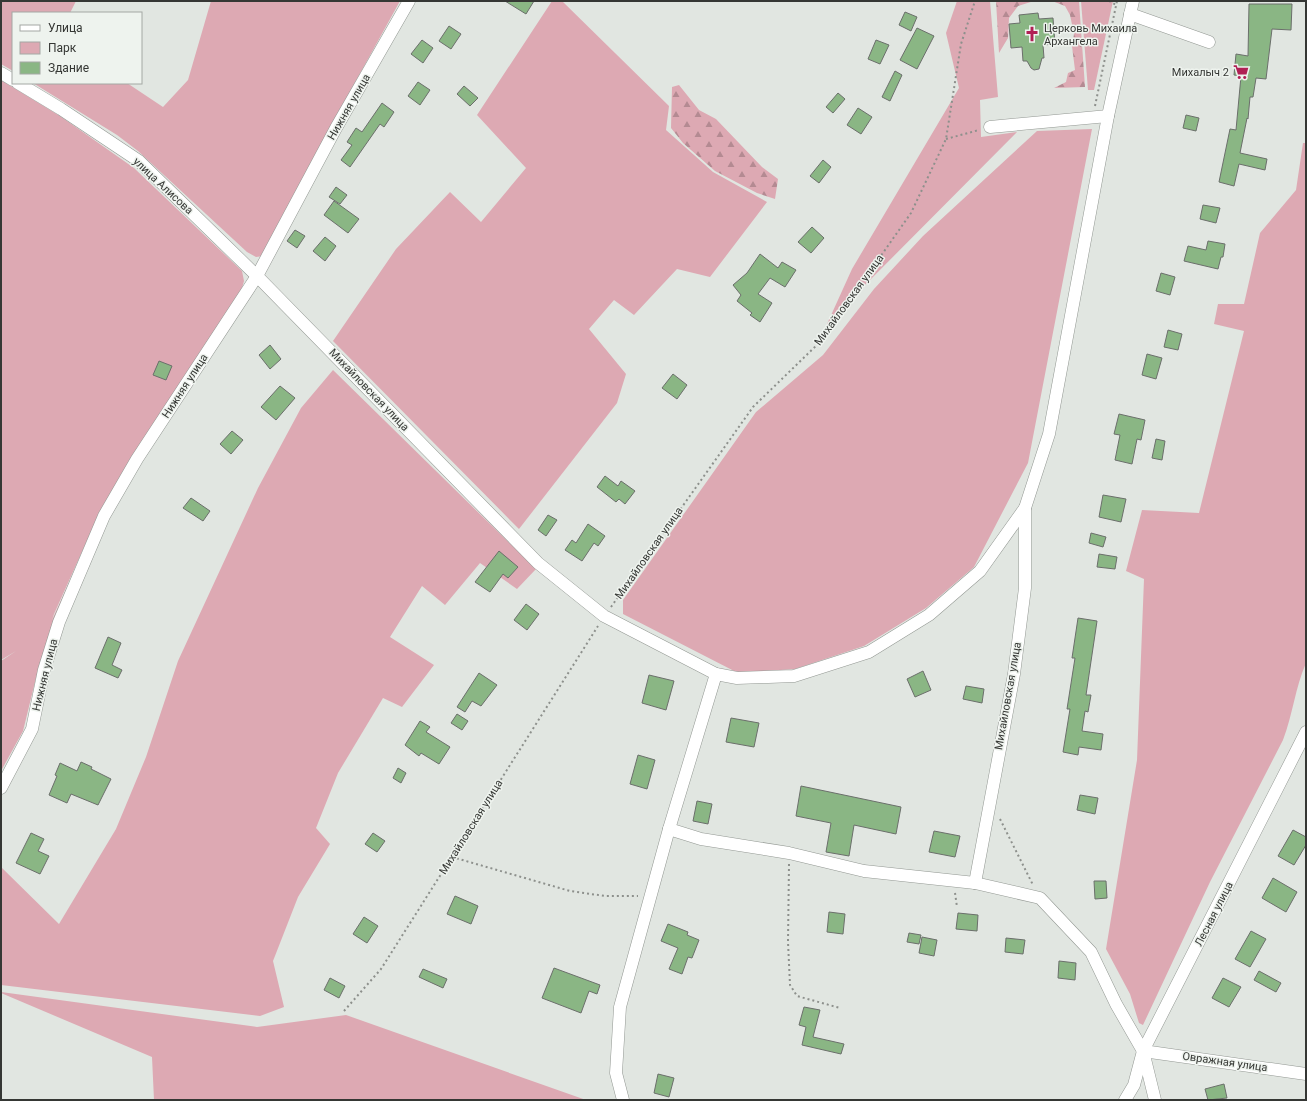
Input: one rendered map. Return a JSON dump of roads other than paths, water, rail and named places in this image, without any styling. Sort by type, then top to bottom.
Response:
[{"type":"street","name":"Нижняя улица","points":[[1,788],[32,729],[44,670],[60,622],[104,516],[137,459],[257,276],[336,128],[409,1]]},
{"type":"street","name":"Михайловская улица","points":[[257,276],[538,563],[604,616],[716,674],[737,678],[794,676],[869,652],[929,615],[980,571],[1025,508],[1049,434],[1108,116],[1133,1]]},
{"type":"street","points":[[1130,14],[1209,42]]},
{"type":"street","points":[[1,73],[12,79]]},
{"type":"street","name":"улица Алисова","points":[[20,84],[61,109],[139,161],[257,276]]},
{"type":"street","points":[[990,127],[1108,116]]},
{"type":"street","name":"Михайловская улица","points":[[975,883],[1014,674],[1025,588],[1025,508]]},
{"type":"street","points":[[623,1100],[616,1072],[620,1007],[669,829],[716,674]]},
{"type":"street","name":"Лесная улица","points":[[1143,1051],[1306,732]]},
{"type":"street","points":[[669,829],[701,839],[789,853],[864,871],[975,883],[1040,898],[1091,952],[1116,1004],[1143,1051],[1155,1100]]},
{"type":"street","points":[[1125,1100],[1134,1085],[1143,1051]]},
{"type":"street","name":"Овражная улица","points":[[1143,1051],[1306,1074]]},
{"type":"place","name":"Церковь Михаила Архангела","points":[[1032,34]]},
{"type":"place","name":"Михалыч 2","points":[[1241,72]]}]
